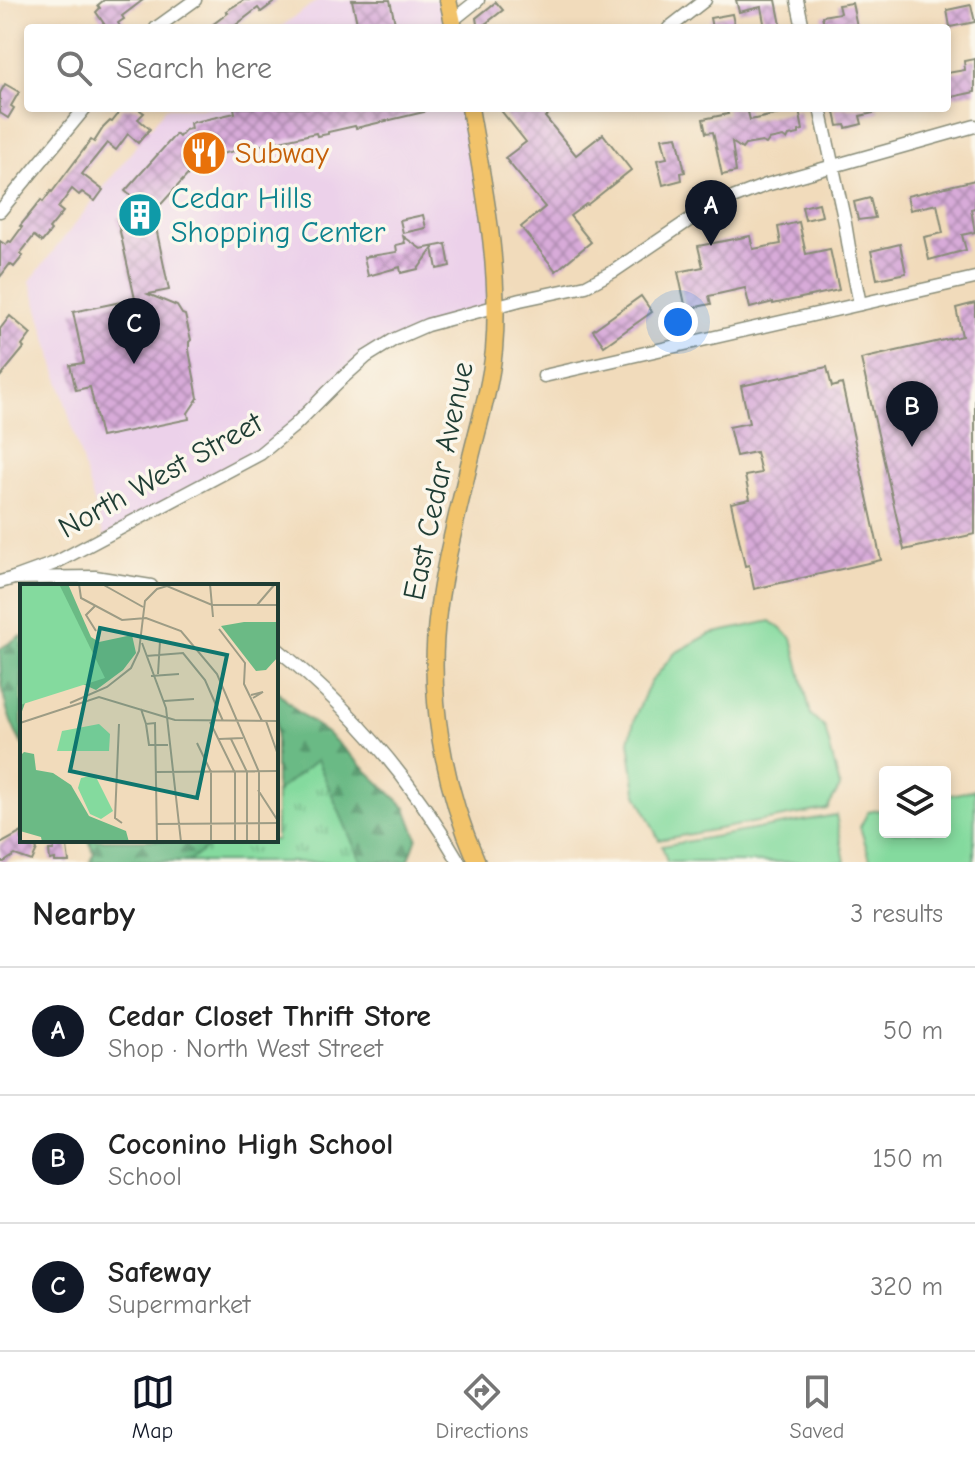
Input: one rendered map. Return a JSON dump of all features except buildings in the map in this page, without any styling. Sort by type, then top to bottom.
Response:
[{"type":"main road","points":[[448,0],[454,24]]},
{"type":"main road","name":"East Cedar Avenue","points":[[471,112],[492,248],[495,308],[493,353],[443,577],[434,657],[435,697],[448,775],[477,862]]},
{"type":"street","points":[[162,24],[195,0]]},
{"type":"street","points":[[454,24],[478,0]]},
{"type":"street","points":[[674,24],[705,0]]},
{"type":"street","points":[[797,0],[802,24]]},
{"type":"street","points":[[0,211],[82,112]]},
{"type":"street","points":[[821,112],[860,304]]},
{"type":"street","name":"North West Street","points":[[14,578],[55,563],[260,454],[366,357],[395,339],[427,325],[586,286],[614,271],[707,208],[766,185],[975,126]]},
{"type":"street","points":[[544,376],[975,278]]},
{"type":"street","points":[[0,582],[14,578],[95,577],[139,584]]},
{"type":"street","points":[[278,650],[301,667],[372,739],[425,806],[459,862]]},
{"type":"shaded area","points":[[318,0],[448,0],[453,24],[285,24]]},
{"type":"shaded area","points":[[163,112],[470,112],[495,308],[388,344],[278,442],[104,537],[30,281]]},
{"type":"green space","points":[[771,621],[792,638],[811,715],[825,728],[840,787],[827,809],[659,840],[636,792],[629,741],[636,714],[650,683],[675,653],[710,634]]},
{"type":"green space","points":[[20,636],[20,740],[7,710],[0,649]]},
{"type":"green space","points":[[278,692],[327,733],[406,808],[417,837],[408,862],[90,862],[94,853],[90,842],[278,842]]},
{"type":"green space","points":[[317,760],[361,862],[188,862],[213,842],[278,842],[278,790]]},
{"type":"green space","points":[[975,790],[974,862],[871,862],[860,827],[868,812],[879,810],[879,838],[951,838],[951,795]]},
{"type":"green space","points":[[836,815],[845,862],[667,862],[662,846]]},
{"type":"place","name":"Subway","points":[[204,153]]},
{"type":"place","name":"Cedar Hills Shopping Center","points":[[140,215]]},
{"type":"place","name":"Cedar Closet Thrift Store","points":[[711,246]]},
{"type":"place","name":"Safeway","points":[[134,364]]},
{"type":"place","name":"Coconino High School","points":[[912,447]]}]
